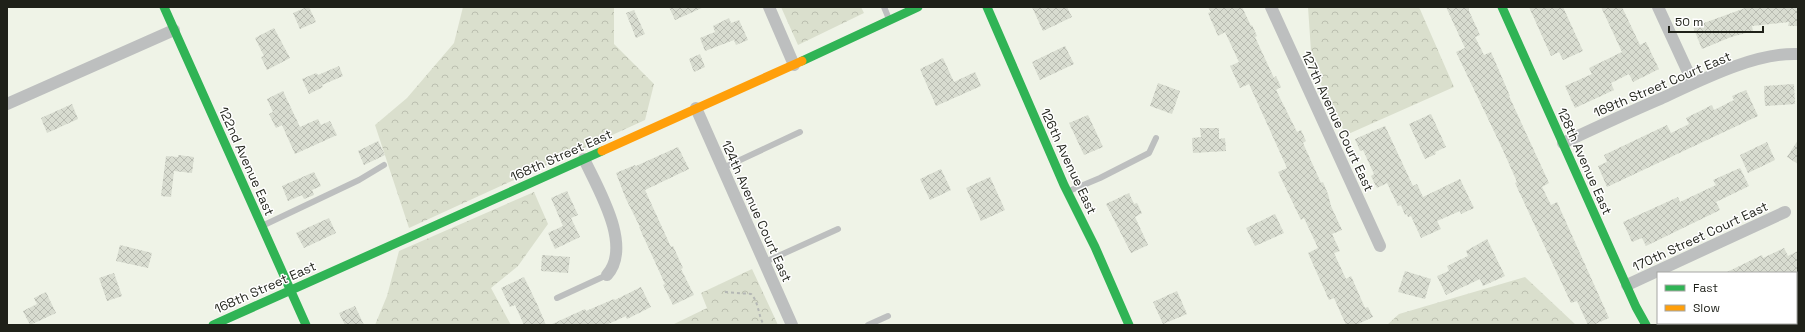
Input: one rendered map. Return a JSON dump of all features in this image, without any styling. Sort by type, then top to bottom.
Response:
[{"type":"street","name":"122nd Avenue East","points":[[164,7],[306,325]]},
{"type":"street","points":[[769,7],[794,65]]},
{"type":"street","name":"168th Street East","points":[[213,325],[794,65],[918,7]]},
{"type":"street","name":"126th Avenue East","points":[[987,7],[1067,192],[1095,247],[1129,325]]},
{"type":"street","name":"127th Avenue Court East","points":[[1270,7],[1380,246]]},
{"type":"street","name":"128th Avenue East","points":[[1502,7],[1646,325]]},
{"type":"street","points":[[1658,7],[1693,83]]},
{"type":"street","points":[[7,104],[174,30]]},
{"type":"street","name":"169th Street Court East","points":[[1563,143],[1693,83],[1756,60],[1778,54],[1798,54]]},
{"type":"street","name":"124th Avenue Court East","points":[[696,108],[792,325]]},
{"type":"street","points":[[584,159],[614,226],[618,246],[616,261],[608,275]]},
{"type":"street","name":"170th Street Court East","points":[[1627,285],[1785,212]]},
{"type":"lane","points":[[884,7],[889,20]]},
{"type":"lane","points":[[723,168],[800,132]]},
{"type":"lane","points":[[1067,192],[1100,178],[1149,153],[1156,138]]},
{"type":"lane","points":[[262,226],[359,180],[384,165]]},
{"type":"lane","points":[[764,262],[838,229]]},
{"type":"lane","points":[[557,298],[608,275]]},
{"type":"lane","points":[[868,325],[888,316]]},
{"type":"path","points":[[725,292],[751,294],[755,300],[761,321],[764,325]]},
{"type":"green space","points":[[463,7],[614,7],[614,44],[654,84],[645,120],[409,228],[375,125],[407,98],[454,43]]},
{"type":"green space","points":[[781,7],[861,7],[864,13],[798,45]]},
{"type":"green space","points":[[1308,7],[1419,7],[1454,87],[1346,135],[1312,66]]},
{"type":"green space","points":[[534,192],[548,224],[518,266],[491,288],[511,325],[375,325],[387,296],[399,251]]},
{"type":"green space","points":[[752,269],[778,325],[672,325],[707,308],[701,293]]},
{"type":"green space","points":[[1525,277],[1576,325],[1387,325],[1399,314]]},
{"type":"building","points":[[309,7],[316,22],[300,29],[293,13]]},
{"type":"building","points":[[669,7],[704,7],[675,20]]},
{"type":"building","points":[[1032,7],[1067,7],[1072,17],[1043,31]]},
{"type":"building","points":[[1208,7],[1242,7],[1251,26],[1252,25],[1257,36],[1255,37],[1274,78],[1276,76],[1281,87],[1276,90],[1297,132],[1301,130],[1306,141],[1303,143],[1321,183],[1323,182],[1331,206],[1342,230],[1332,234],[1340,251],[1334,253],[1346,279],[1351,276],[1365,308],[1368,307],[1373,317],[1356,325],[1346,325],[1334,298],[1329,300],[1308,253],[1318,248],[1304,218],[1301,220],[1278,172],[1287,168],[1249,84],[1240,88],[1230,66],[1239,62],[1225,32],[1218,36],[1208,13],[1211,12]]},
{"type":"building","points":[[1446,7],[1469,7],[1469,11],[1480,35],[1475,37],[1484,55],[1491,52],[1509,96],[1549,183],[1542,187],[1551,205],[1557,202],[1609,318],[1593,325],[1588,325],[1577,301],[1571,303],[1515,183],[1517,182],[1502,148],[1456,52],[1465,48]]},
{"type":"building","points":[[1529,7],[1563,7],[1583,51],[1563,60],[1559,52],[1551,56]]},
{"type":"building","points":[[1601,7],[1622,7],[1640,45],[1646,42],[1659,69],[1633,82],[1629,74],[1611,83],[1614,90],[1575,108],[1565,86],[1592,74],[1589,68],[1622,52]]},
{"type":"building","points":[[1748,7],[1798,7],[1798,26],[1788,26],[1789,22],[1752,26],[1753,31],[1731,37],[1702,49],[1693,27]]},
{"type":"building","points":[[634,10],[645,34],[636,38],[626,13]]},
{"type":"building","points":[[729,18],[731,23],[739,20],[748,40],[736,45],[734,40],[705,51],[700,38],[715,32],[713,26]]},
{"type":"building","points":[[274,28],[290,58],[267,70],[261,57],[264,56],[255,38]]},
{"type":"building","points":[[1065,46],[1074,64],[1040,80],[1032,62]]},
{"type":"building","points":[[700,54],[705,67],[694,72],[689,59]]},
{"type":"building","points":[[943,58],[954,82],[975,72],[981,86],[936,106],[920,69]]},
{"type":"building","points":[[339,66],[343,76],[322,85],[323,87],[309,94],[302,79],[316,73],[318,75]]},
{"type":"building","points":[[1158,83],[1180,91],[1172,114],[1150,106]]},
{"type":"building","points":[[1794,84],[1795,104],[1765,106],[1764,86]]},
{"type":"building","points":[[1746,90],[1758,116],[1607,187],[1598,166],[1607,162],[1604,155],[1667,125],[1671,133],[1689,124],[1686,118],[1712,105],[1714,110],[1734,100],[1732,96]]},
{"type":"building","points":[[283,91],[300,127],[318,119],[321,125],[330,121],[337,135],[295,154],[282,125],[276,128],[269,114],[273,112],[267,99]]},
{"type":"building","points":[[72,104],[78,119],[47,133],[41,118]]},
{"type":"building","points":[[1431,114],[1446,147],[1425,159],[1409,124]]},
{"type":"building","points":[[1088,115],[1103,147],[1084,155],[1069,123]]},
{"type":"building","points":[[1385,126],[1413,186],[1417,184],[1423,197],[1460,179],[1474,208],[1461,214],[1460,211],[1437,221],[1441,229],[1421,238],[1411,216],[1408,217],[1407,214],[1405,215],[1401,205],[1398,206],[1387,183],[1377,188],[1371,176],[1374,174],[1363,150],[1360,151],[1355,139]]},
{"type":"building","points":[[1200,128],[1219,128],[1219,139],[1225,138],[1226,151],[1193,153],[1192,138],[1201,137]]},
{"type":"building","points":[[1798,140],[1798,164],[1787,157]]},
{"type":"building","points":[[378,141],[385,155],[364,165],[358,151]]},
{"type":"building","points":[[1767,142],[1775,160],[1748,173],[1740,155]]},
{"type":"building","points":[[678,147],[689,169],[645,190],[671,247],[673,246],[683,268],[681,269],[694,295],[673,305],[663,285],[665,284],[626,199],[616,173],[635,165],[636,166]]},
{"type":"building","points":[[178,155],[194,157],[192,173],[174,171],[171,197],[161,196],[166,156],[178,157]]},
{"type":"building","points":[[1740,168],[1749,186],[1716,202],[1720,210],[1646,246],[1642,238],[1632,242],[1623,222],[1678,197],[1680,202],[1716,185],[1713,180]]},
{"type":"building","points":[[941,169],[951,190],[930,200],[920,179]]},
{"type":"building","points":[[314,172],[321,186],[312,190],[314,195],[304,199],[302,195],[288,201],[282,186]]},
{"type":"building","points":[[990,177],[1005,210],[981,221],[966,188]]},
{"type":"building","points":[[567,191],[578,215],[571,218],[580,237],[555,249],[548,233],[563,226],[551,198]]},
{"type":"building","points":[[1129,193],[1134,204],[1137,203],[1142,213],[1135,217],[1148,245],[1131,253],[1106,204]]},
{"type":"building","points":[[1275,214],[1284,233],[1255,246],[1246,228]]},
{"type":"building","points":[[329,218],[336,233],[304,248],[296,233]]},
{"type":"building","points":[[1487,239],[1505,276],[1483,286],[1480,279],[1446,295],[1437,276],[1449,271],[1447,266],[1468,256],[1466,251]]},
{"type":"building","points":[[120,245],[152,253],[148,268],[116,261]]},
{"type":"building","points":[[1784,248],[1788,256],[1798,251],[1798,273],[1727,272],[1762,255],[1763,258]]},
{"type":"building","points":[[542,255],[570,257],[568,273],[541,271]]},
{"type":"building","points":[[1405,271],[1431,279],[1425,299],[1398,292]]},
{"type":"building","points":[[114,273],[122,296],[107,301],[99,278]]},
{"type":"building","points":[[524,277],[546,325],[524,325],[515,305],[510,307],[501,288]]},
{"type":"building","points":[[641,287],[651,307],[627,319],[626,316],[606,325],[550,325],[585,309],[586,311],[614,299],[615,300]]},
{"type":"building","points":[[1177,291],[1187,314],[1163,324],[1153,302]]},
{"type":"building","points":[[46,292],[56,313],[30,325],[23,311],[37,304],[34,298]]},
{"type":"building","points":[[355,306],[364,325],[345,325],[339,313]]},
{"type":"traffic: fast","points":[[164,7],[306,325]]},
{"type":"traffic: fast","points":[[802,61],[918,7]]},
{"type":"traffic: fast","points":[[987,7],[1064,185],[1095,247],[1129,325]]},
{"type":"traffic: fast","points":[[1502,7],[1636,307],[1646,325]]},
{"type":"traffic: fast","points":[[213,325],[602,151]]},
{"type":"traffic: slow","points":[[602,151],[802,61]]}]
